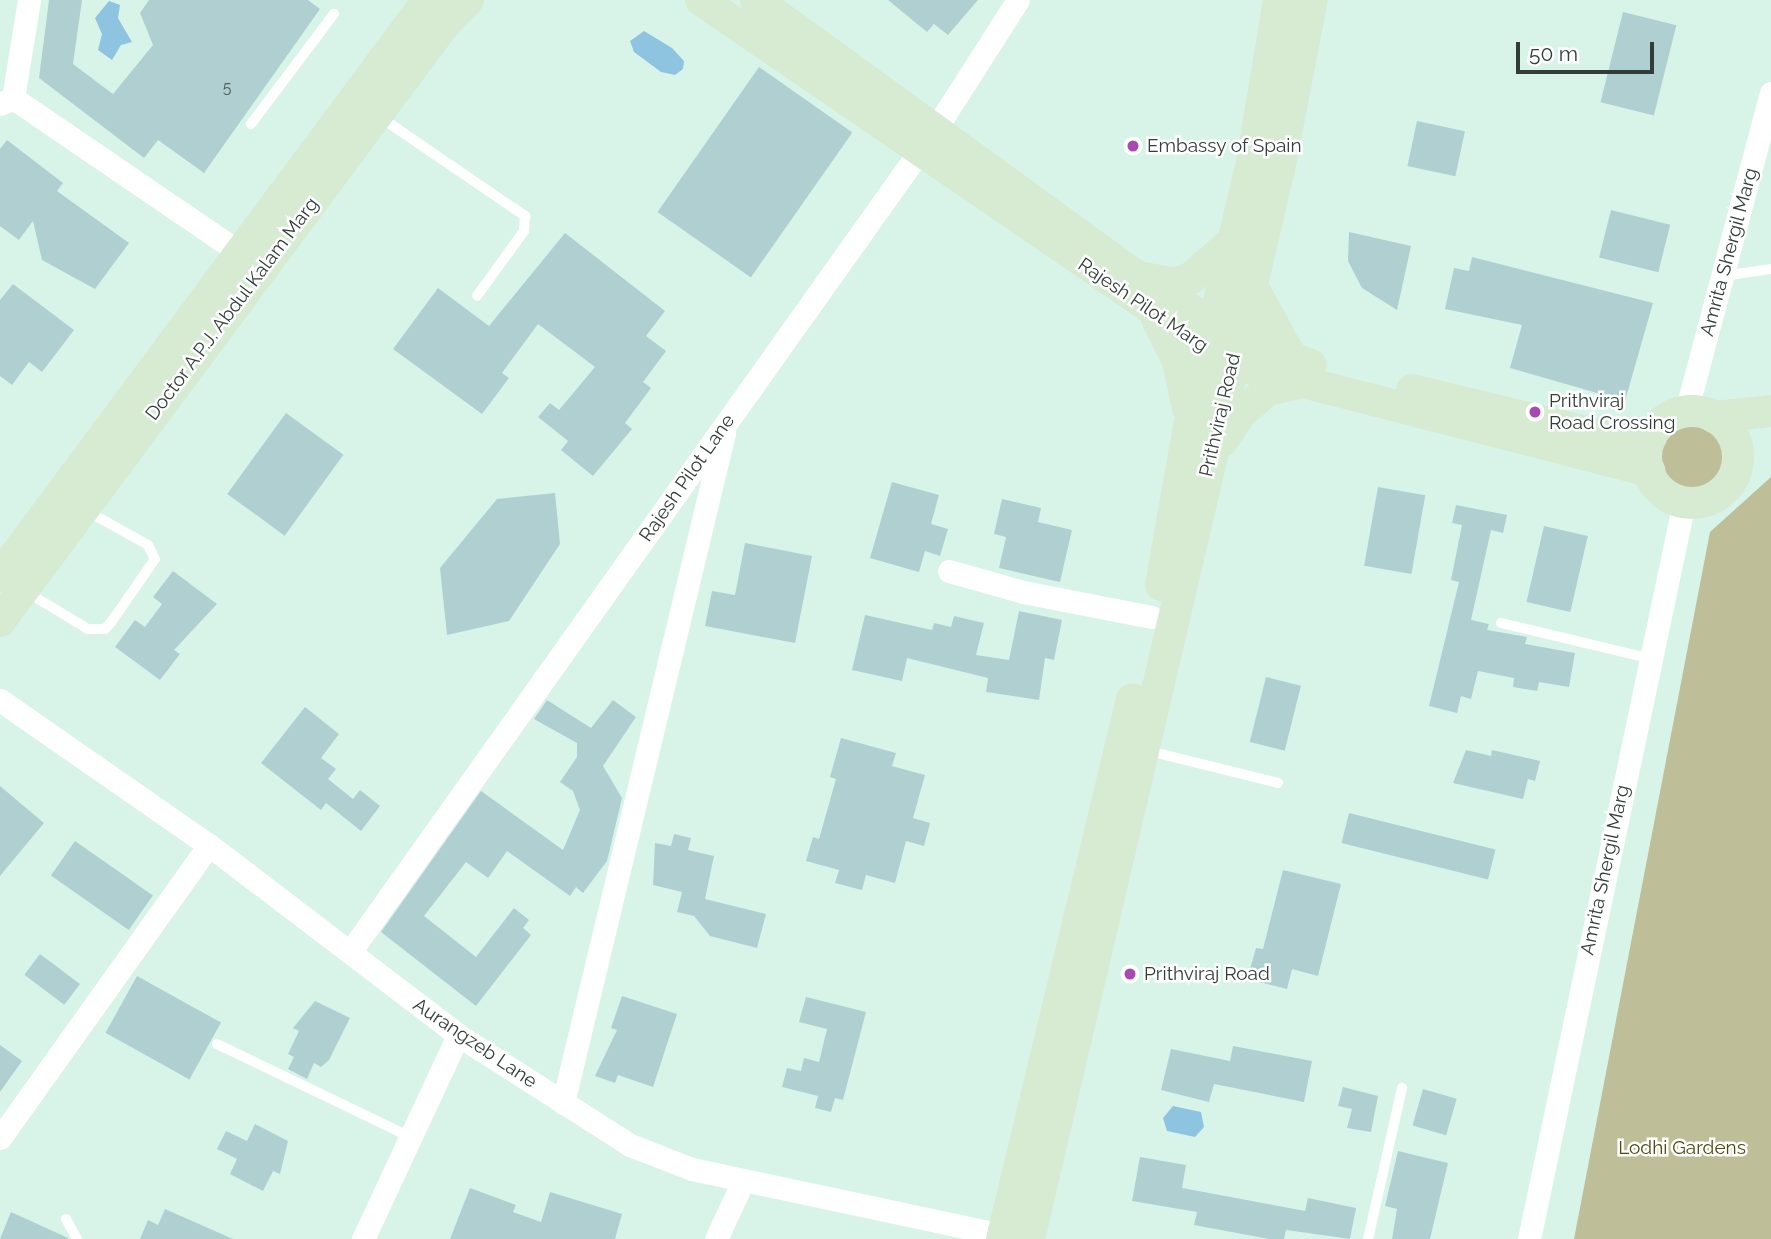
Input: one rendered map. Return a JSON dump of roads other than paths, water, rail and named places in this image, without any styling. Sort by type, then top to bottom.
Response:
[{"type":"main road","name":"Doctor A.P.J. Abdul Kalam Marg","points":[[12,583],[83,509],[366,107],[428,0]]},
{"type":"main road","name":"Doctor A.P.J. Abdul Kalam Marg","points":[[0,621],[12,583],[239,252],[366,107],[468,0]]},
{"type":"main road","name":"Rajesh Pilot Marg","points":[[701,0],[928,140],[1127,270],[1222,344],[1618,440],[1651,437]]},
{"type":"main road","name":"Prithviraj Road","points":[[1013,1238],[1131,748],[1213,455],[1232,242],[1279,0]]},
{"type":"main road","name":"Prithviraj Road","points":[[1131,748],[1152,617],[1189,427],[1222,344],[1251,284],[1312,0]]},
{"type":"main road","name":"Rajesh Pilot Marg","points":[[774,5],[928,140],[1146,308],[1222,344],[1318,383],[1649,471]]},
{"type":"main road","points":[[1127,270],[1174,284],[1206,269],[1232,242]]},
{"type":"main road","points":[[1251,284],[1292,359]]},
{"type":"main road","points":[[1146,308],[1160,321],[1178,361],[1189,427]]},
{"type":"main road","points":[[1213,455],[1240,414],[1268,390],[1284,382],[1318,383]]},
{"type":"main road","points":[[1700,414],[1730,432],[1738,452],[1735,473],[1723,490],[1705,500],[1684,502],[1665,494],[1649,471],[1651,437],[1666,420],[1700,414],[1771,411]]},
{"type":"main road","points":[[1738,452],[1771,432]]},
{"type":"street","points":[[29,0],[6,101],[239,252]]},
{"type":"street","name":"Rajesh Pilot Lane","points":[[349,952],[928,140],[1018,0]]},
{"type":"street","name":"Amrita Shergil Marg","points":[[1700,414],[1722,276],[1766,131],[1771,93]]},
{"type":"street","points":[[564,1103],[727,423]]},
{"type":"street","name":"Amrita Shergil Marg","points":[[1529,1239],[1648,658],[1684,502]]},
{"type":"street","points":[[949,571],[1023,592],[1152,617]]},
{"type":"street","name":"Aurangzeb Lane","points":[[0,700],[209,845],[458,1035],[630,1145],[743,1181],[1013,1238]]},
{"type":"street","points":[[0,1138],[209,845]]},
{"type":"street","points":[[363,1239],[458,1035]]},
{"type":"street","points":[[716,1239],[743,1181]]},
{"type":"lane","points":[[251,124],[334,13]]},
{"type":"lane","points":[[366,107],[525,216],[524,231],[477,296]]},
{"type":"lane","points":[[1722,276],[1771,269]]},
{"type":"lane","points":[[12,583],[95,631],[112,621],[152,568],[155,559],[148,545],[83,509]]},
{"type":"lane","points":[[1501,623],[1648,658]]},
{"type":"lane","points":[[1131,748],[1278,783]]},
{"type":"lane","points":[[217,1044],[410,1137]]},
{"type":"lane","points":[[1368,1239],[1402,1088]]},
{"type":"lane","points":[[66,1219],[77,1239]]},
{"type":"water","points":[[109,1],[120,5],[118,18],[132,42],[121,45],[112,60],[98,50],[102,34],[95,18]]},
{"type":"water","points":[[644,31],[672,48],[684,61],[683,69],[675,75],[661,72],[634,52],[630,41]]},
{"type":"water","points":[[1173,1106],[1201,1112],[1204,1127],[1195,1137],[1167,1131],[1163,1118]]},
{"type":"place","name":"Embassy of Spain","points":[[1133,146]]},
{"type":"place","name":"Prithviraj Road Crossing","points":[[1535,412]]},
{"type":"place","name":"Prithviraj Road","points":[[1130,974]]},
{"type":"park label","name":"Lodhi Gardens","points":[[1682,1148]]}]
